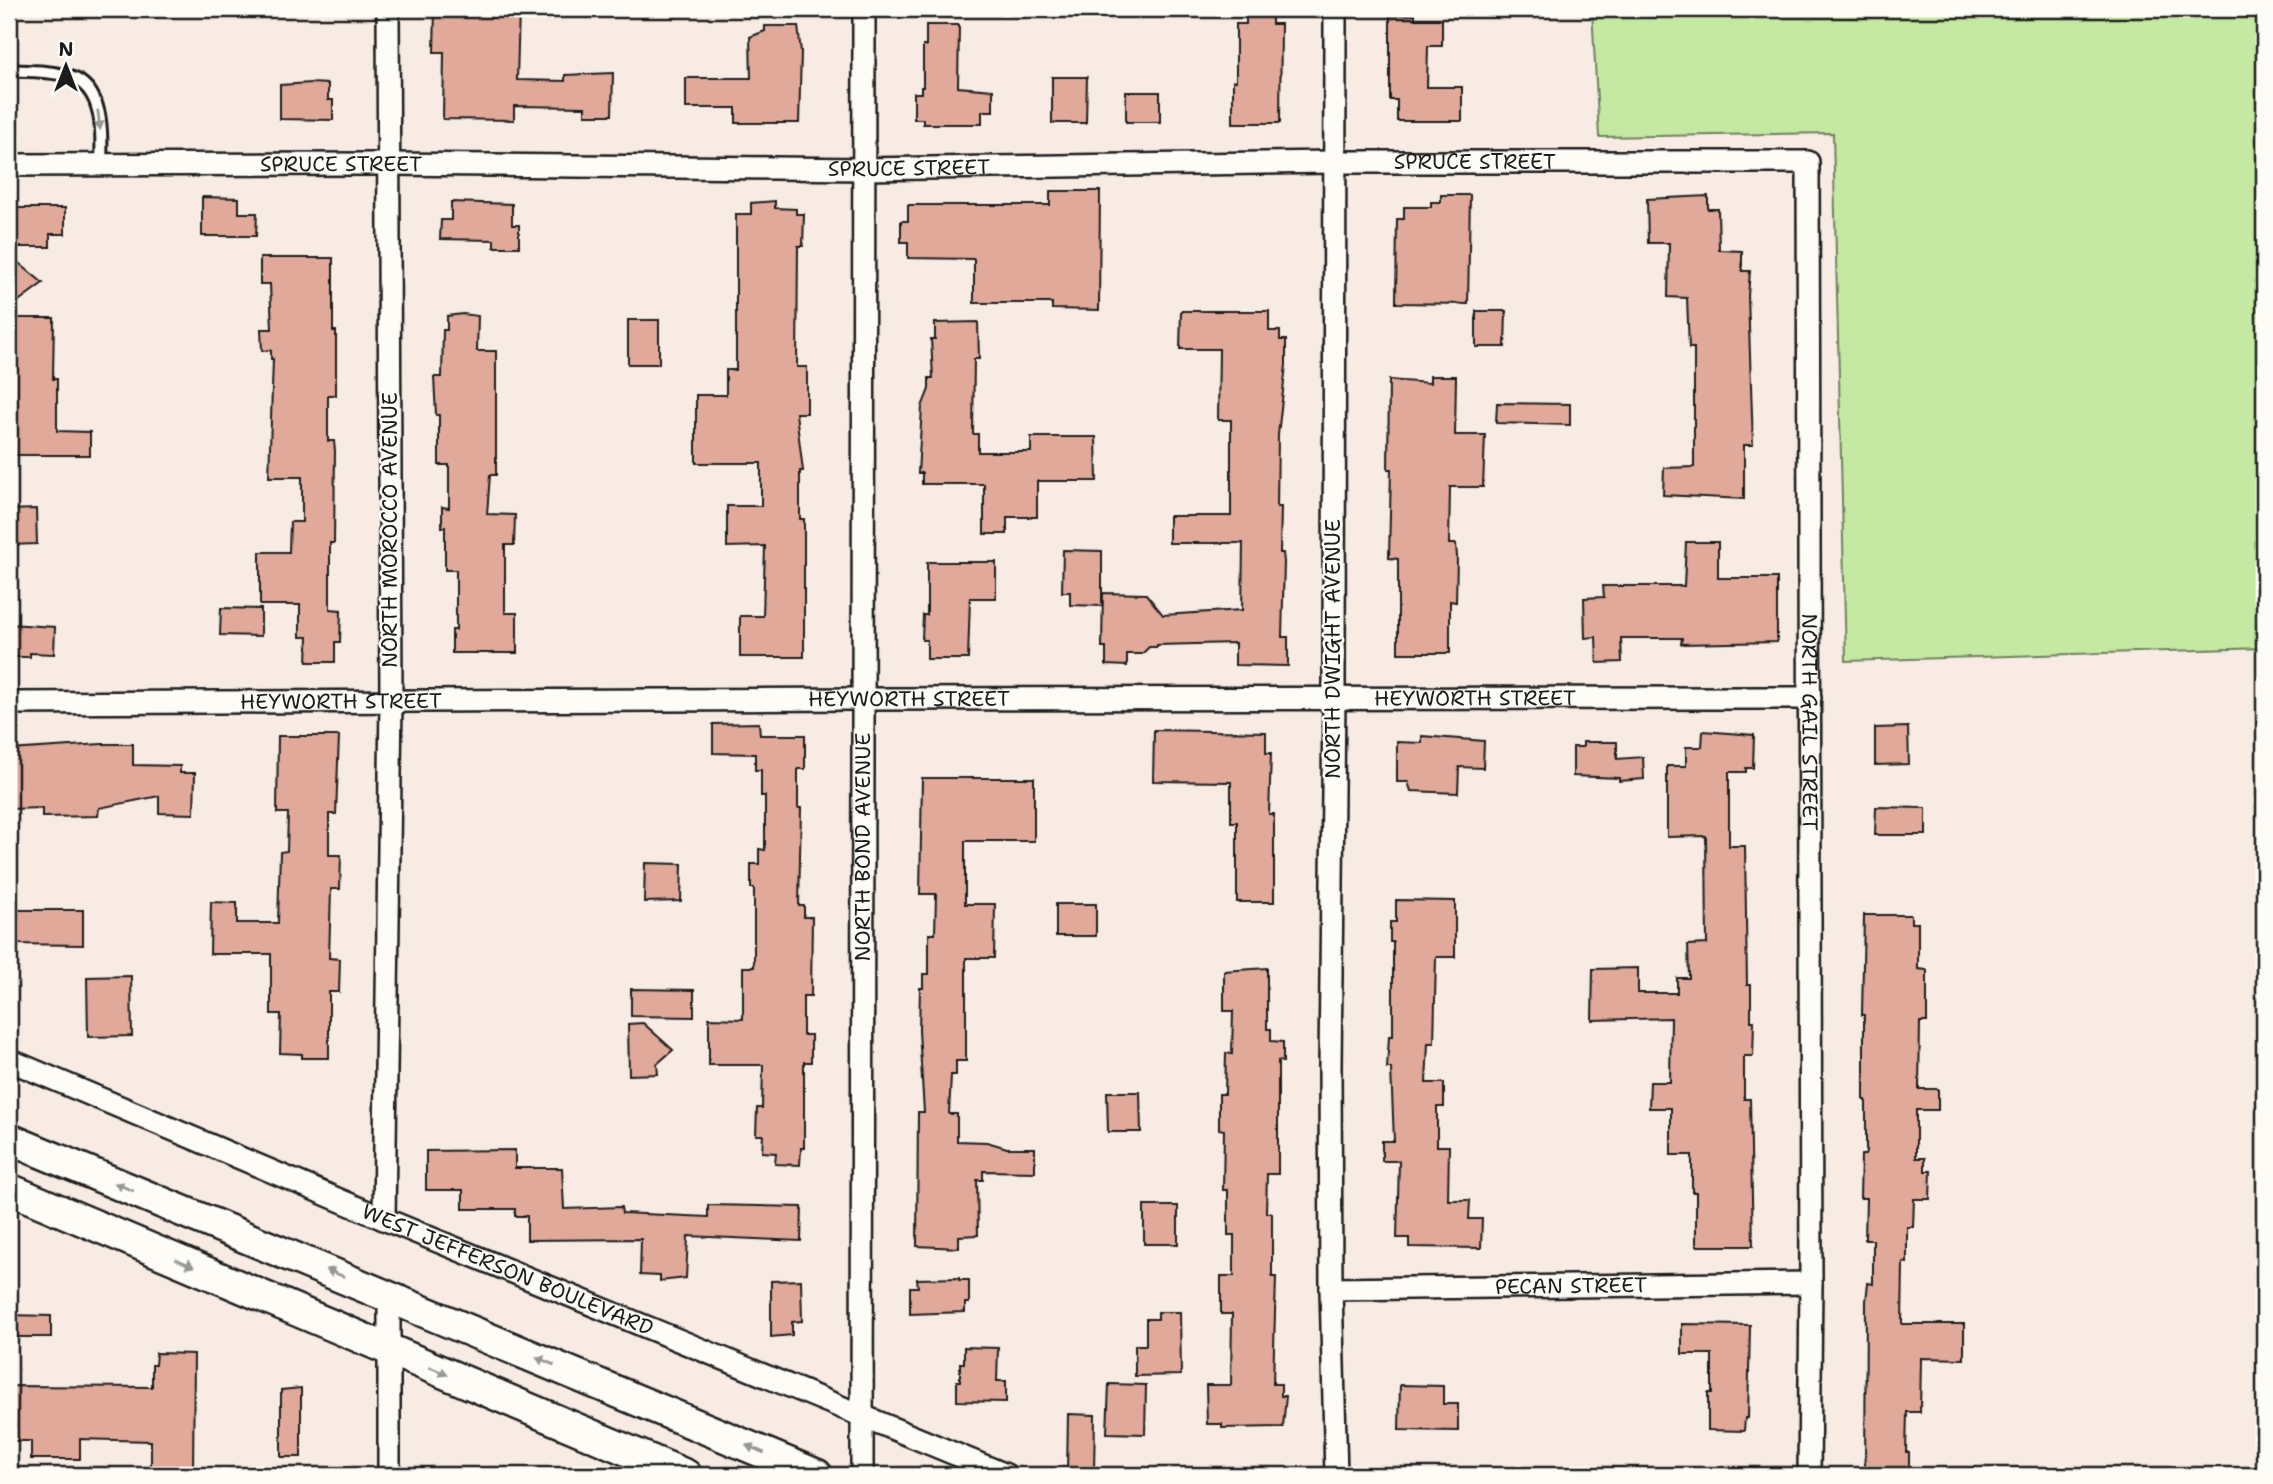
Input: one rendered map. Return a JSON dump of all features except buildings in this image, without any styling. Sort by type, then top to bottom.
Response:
[{"type":"main road","points":[[9,1139],[817,1475]]},
{"type":"main road","points":[[9,1189],[685,1475]]},
{"type":"street","name":"NORTH MOROCCO AVENUE","points":[[384,1219],[391,701],[388,9]]},
{"type":"street","name":"NORTH BOND AVENUE","points":[[862,1475],[864,9]]},
{"type":"street","name":"NORTH DWIGHT AVENUE","points":[[1335,9],[1334,698],[1330,1053],[1331,1289],[1336,1475]]},
{"type":"street","name":"SPRUCE STREET","points":[[9,165],[388,164],[863,169],[1334,162],[1808,162]]},
{"type":"street","name":"NORTH GAIL STREET","points":[[1808,162],[1811,1283],[1809,1475]]},
{"type":"street","name":"HEYWORTH STREET","points":[[9,703],[1810,698]]},
{"type":"street","name":"WEST JEFFERSON BOULEVARD","points":[[9,1060],[384,1219],[1006,1475]]},
{"type":"street","name":"PECAN STREET","points":[[1331,1289],[1811,1283]]},
{"type":"street","points":[[388,1475],[389,1295]]},
{"type":"lane","points":[[9,70],[70,77],[89,90],[97,108],[102,142],[101,165]]},
{"type":"lane","points":[[1507,1475],[1618,1475]]},
{"type":"green space","points":[[1592,9],[2264,9],[2264,648],[1846,661],[1833,133],[1599,137]]}]
